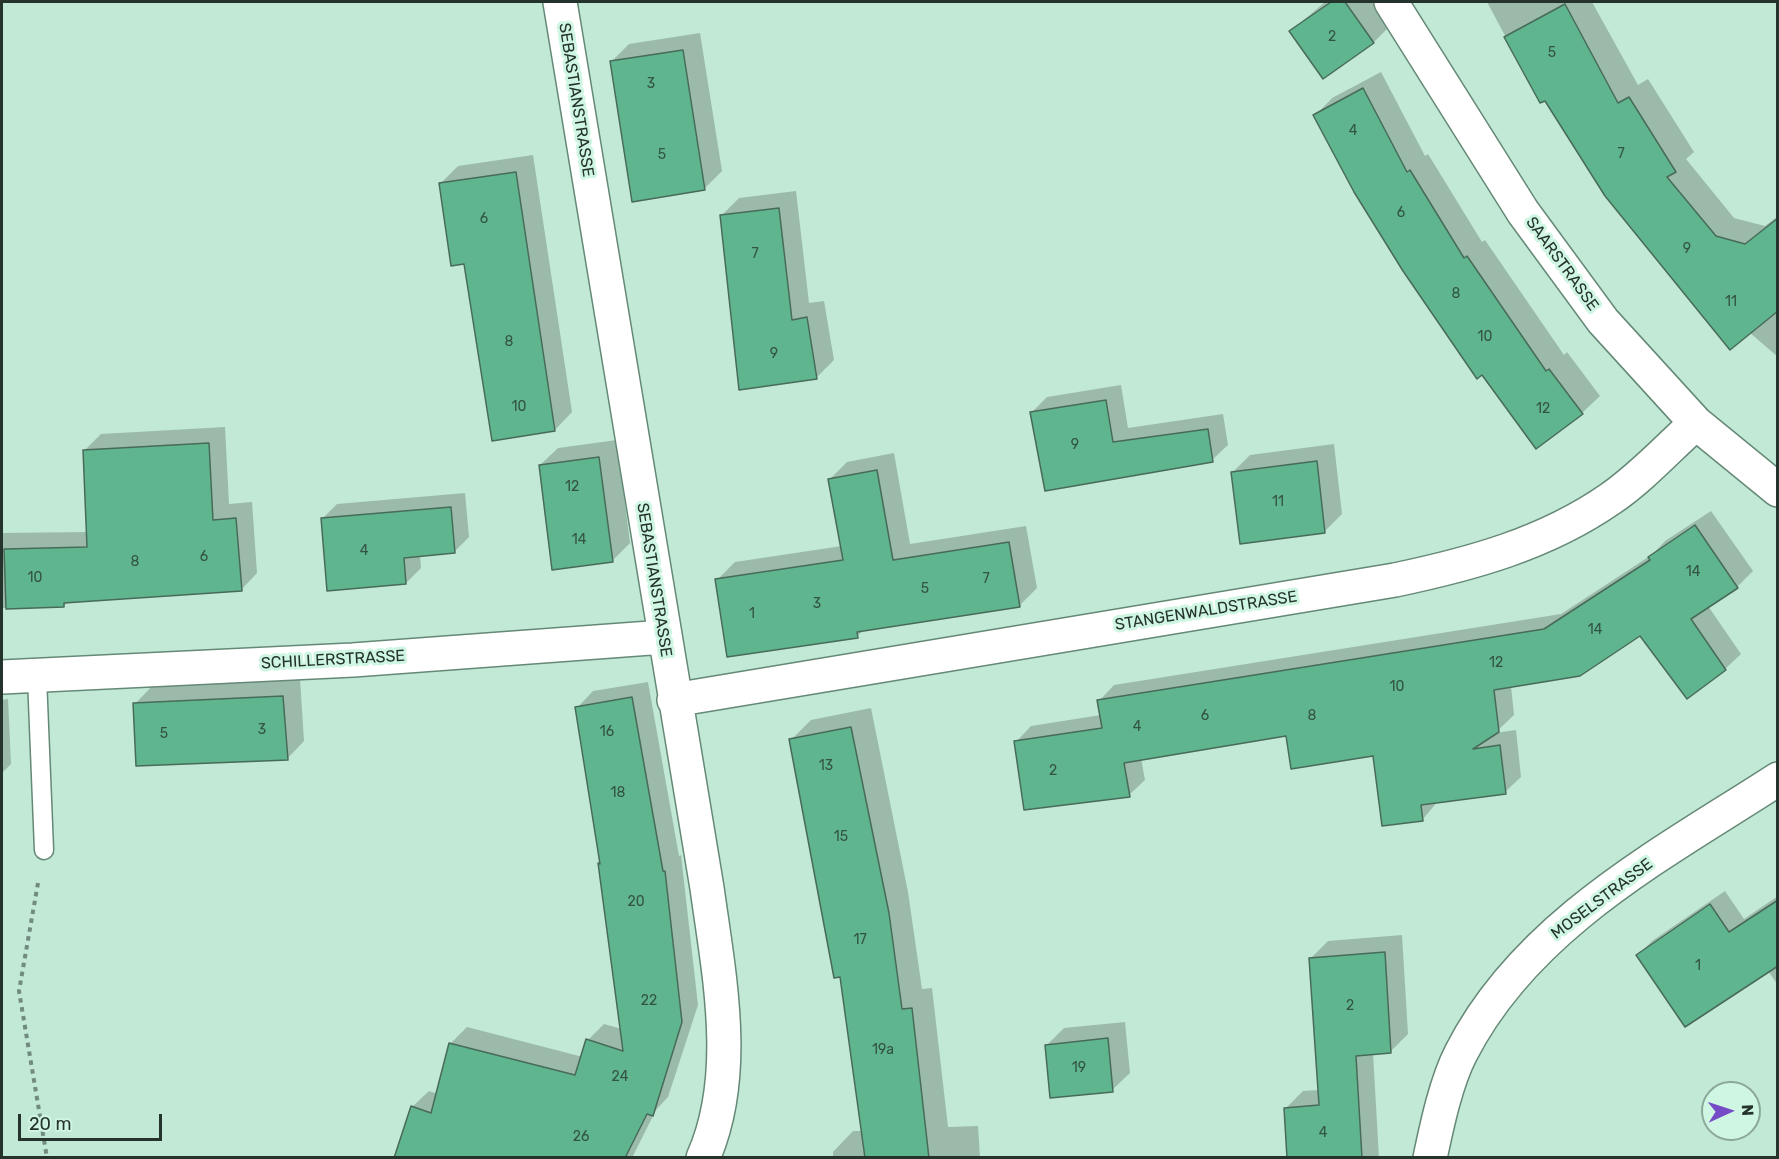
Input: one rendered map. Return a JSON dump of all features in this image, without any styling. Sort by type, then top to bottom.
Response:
[{"type":"street","name":"SEBASTIANSTRASSE","points":[[560,2],[707,888],[721,993],[722,1080],[703,1158]]},
{"type":"street","name":"SAARSTRASSE","points":[[1391,2],[1523,212],[1603,321],[1696,423],[1778,490]]},
{"type":"street","name":"STANGENWALDSTRASSE","points":[[674,700],[1395,580],[1473,563],[1546,535],[1610,499],[1696,423]]},
{"type":"street","name":"SCHILLERSTRASSE","points":[[2,677],[353,660],[664,637]]},
{"type":"street","name":"MOSELSTRASSE","points":[[1430,1158],[1436,1128],[1460,1054],[1490,1003],[1544,942],[1610,889],[1778,779]]},
{"type":"lane","points":[[37,676],[44,850]]},
{"type":"path","points":[[44,850],[19,991],[46,1158]]},
{"type":"building","points":[[1331,2],[1345,2],[1374,43],[1323,79],[1289,31]]},
{"type":"building","points":[[1565,4],[1618,103],[1629,97],[1676,172],[1667,177],[1716,236],[1745,244],[1778,218],[1778,311],[1730,350],[1605,196],[1545,101],[1540,103],[1504,37]]},
{"type":"building","points":[[683,50],[705,190],[632,202],[610,61]]},
{"type":"building","points":[[1363,88],[1407,172],[1410,170],[1464,258],[1467,256],[1546,371],[1549,369],[1583,414],[1536,449],[1482,375],[1477,379],[1403,271],[1354,192],[1313,115]]},
{"type":"building","points":[[516,172],[555,431],[492,441],[464,264],[451,266],[439,183]]},
{"type":"building","points":[[779,208],[792,320],[807,317],[817,379],[739,390],[720,215]]},
{"type":"building","points":[[1106,400],[1113,442],[1208,429],[1213,462],[1045,491],[1030,412]]},
{"type":"building","points":[[209,443],[213,520],[236,518],[242,591],[64,603],[64,607],[6,609],[4,549],[87,547],[83,450]]},
{"type":"building","points":[[599,457],[613,562],[552,570],[539,465]]},
{"type":"building","points":[[1317,461],[1325,533],[1240,544],[1231,472]]},
{"type":"building","points":[[877,470],[893,560],[1009,542],[1020,607],[857,632],[858,638],[727,657],[715,579],[843,560],[828,479]]},
{"type":"building","points":[[451,507],[455,553],[404,558],[406,584],[327,591],[321,518]]},
{"type":"building","points":[[1695,525],[1738,588],[1691,619],[1726,670],[1687,699],[1640,636],[1580,676],[1494,690],[1499,732],[1473,749],[1500,745],[1506,794],[1421,805],[1423,821],[1382,826],[1373,756],[1291,769],[1286,736],[1124,763],[1130,797],[1024,810],[1014,741],[1102,728],[1097,700],[1544,629],[1650,560],[1648,557]]},
{"type":"building","points":[[283,696],[288,760],[136,766],[133,703]]},
{"type":"building","points":[[632,697],[663,871],[665,871],[682,1022],[653,1116],[647,1114],[625,1158],[394,1158],[411,1106],[431,1113],[449,1043],[575,1075],[586,1039],[623,1051],[598,863],[600,864],[575,707]]},
{"type":"building","points":[[851,727],[889,913],[902,1009],[912,1008],[929,1158],[865,1158],[840,977],[834,978],[789,739]]},
{"type":"building","points":[[1778,900],[1778,966],[1685,1027],[1636,955],[1710,904],[1729,932]]},
{"type":"building","points":[[1385,952],[1391,1053],[1356,1056],[1362,1158],[1287,1158],[1284,1108],[1319,1105],[1309,958]]},
{"type":"building","points":[[1108,1038],[1113,1092],[1050,1098],[1045,1045]]}]
